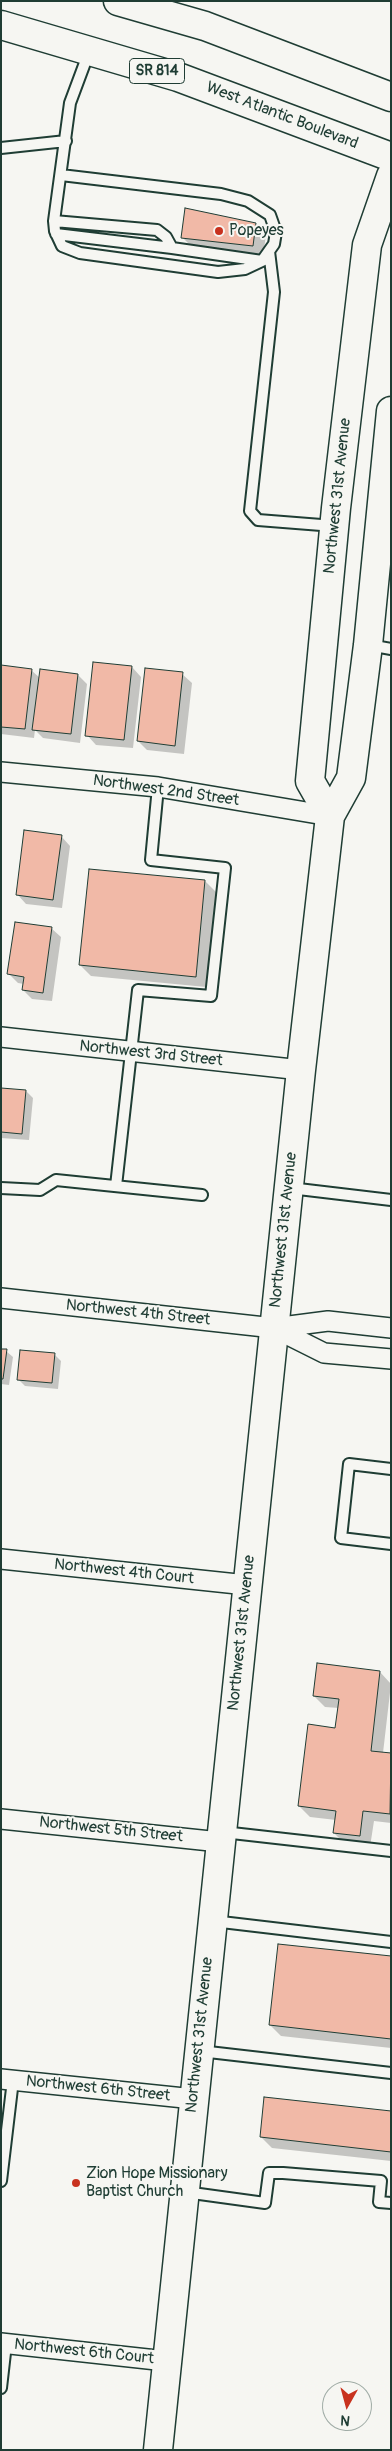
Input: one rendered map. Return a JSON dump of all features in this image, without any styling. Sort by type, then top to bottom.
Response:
[{"type":"main road","points":[[118,1],[205,26],[391,97]]},
{"type":"main road","name":"West Atlantic Boulevard","points":[[1,25],[178,77],[391,157]]},
{"type":"main road","name":"Northwest 31st Avenue","points":[[330,816],[310,780],[334,526],[367,245],[391,176]]},
{"type":"main road","name":"Northwest 31st Avenue","points":[[158,2450],[301,1070],[330,816],[351,778],[379,647],[378,596],[391,411]]},
{"type":"street","name":"Northwest 2nd Street","points":[[1,772],[158,787],[330,816]]},
{"type":"street","name":"Northwest 3rd Street","points":[[1,1037],[301,1070]]},
{"type":"street","name":"Northwest 4th Street","points":[[1,1298],[274,1328]]},
{"type":"street","points":[[274,1328],[328,1321],[391,1328]]},
{"type":"street","points":[[274,1328],[324,1353],[391,1359]]},
{"type":"street","name":"Northwest 4th Court","points":[[1,1558],[247,1584]]},
{"type":"street","name":"Northwest 5th Street","points":[[1,1819],[221,1837]]},
{"type":"street","name":"Northwest 6th Street","points":[[7,2080],[194,2099]]},
{"type":"street","name":"Northwest 6th Court","points":[[4,2343],[166,2361]]},
{"type":"lane","points":[[61,175],[221,194],[248,201],[270,215],[276,232],[274,244],[262,261],[245,269],[218,272],[80,253],[62,246],[56,234],[54,221],[70,103],[89,51]]},
{"type":"lane","points":[[1,148],[66,140]]},
{"type":"lane","points":[[54,221],[157,230],[166,237],[172,248]]},
{"type":"lane","points":[[56,234],[262,261]]},
{"type":"lane","points":[[269,251],[274,292],[250,511],[258,520],[334,526]]},
{"type":"lane","points":[[116,1186],[138,990],[211,996],[225,868],[152,860],[158,787]]},
{"type":"lane","points":[[1,1188],[40,1190],[56,1180],[202,1195]]},
{"type":"lane","points":[[289,1188],[391,1200]]},
{"type":"lane","points":[[391,1469],[349,1464],[341,1538],[391,1544]]},
{"type":"lane","points":[[221,1837],[391,1851]]},
{"type":"lane","points":[[212,1921],[391,1942]]},
{"type":"lane","points":[[199,2050],[391,2073]]},
{"type":"lane","points":[[1,2181],[7,2080]]},
{"type":"lane","points":[[184,2192],[265,2203],[269,2173],[283,2172],[381,2181],[379,2202],[391,2203]]},
{"type":"lane","points":[[1,2388],[4,2343]]},
{"type":"building","name":"Popeyes","points":[[185,208],[256,223],[253,246],[181,238]]},
{"type":"building","points":[[93,662],[132,666],[124,740],[85,736]]},
{"type":"building","points":[[1,665],[32,669],[25,729],[1,727]]},
{"type":"building","points":[[145,668],[183,672],[175,746],[137,741]]},
{"type":"building","points":[[40,669],[78,674],[71,734],[32,730]]},
{"type":"building","points":[[24,830],[62,835],[53,900],[16,895]]},
{"type":"building","points":[[89,869],[205,880],[196,977],[79,965]]},
{"type":"building","points":[[15,922],[52,927],[43,993],[22,990],[24,977],[7,974]]},
{"type":"building","points":[[1,1088],[26,1090],[22,1134],[1,1132]]},
{"type":"building","points":[[1,1349],[7,1349],[3,1379],[1,1379]]},
{"type":"building","points":[[20,1350],[55,1353],[52,1383],[17,1380]]},
{"type":"building","points":[[317,1663],[380,1671],[371,1751],[391,1753],[390,1814],[363,1811],[360,1836],[333,1833],[336,1811],[298,1806],[308,1724],[335,1728],[339,1699],[313,1696]]},
{"type":"building","points":[[278,1944],[391,1956],[391,2039],[269,2025]]},
{"type":"building","points":[[264,2097],[391,2111],[391,2152],[260,2137]]},
{"type":"place","name":"Popeyes","points":[[219,231]]},
{"type":"place","name":"Zion Hope Missionary Baptist Church","points":[[76,2183]]}]
